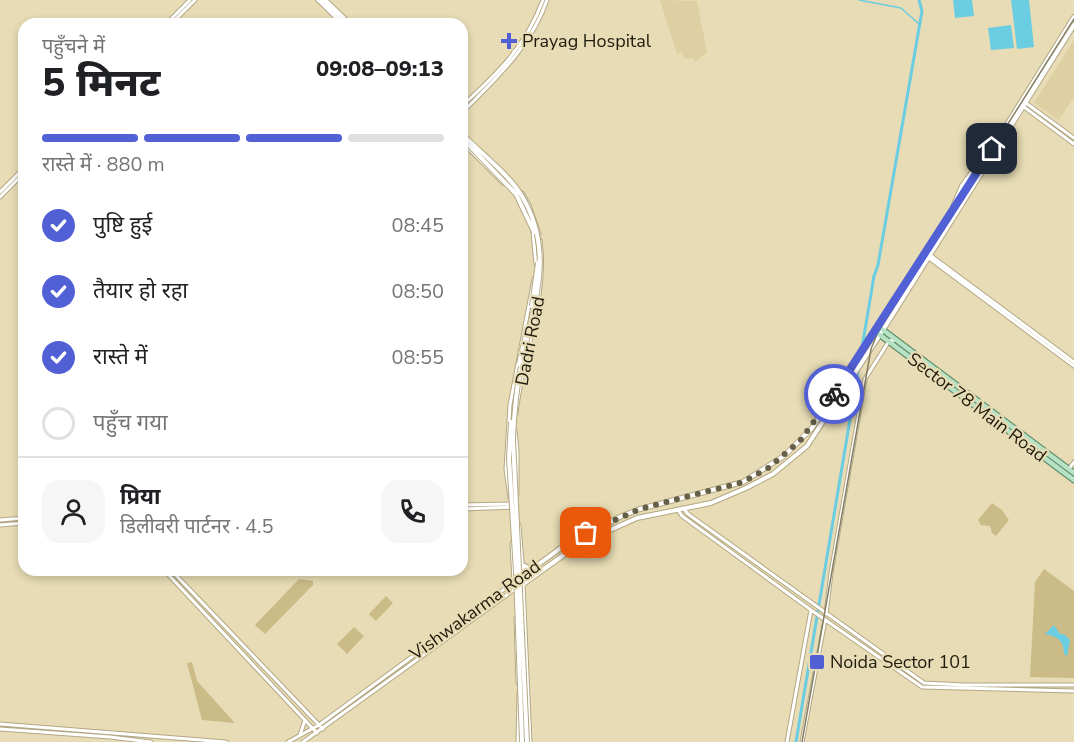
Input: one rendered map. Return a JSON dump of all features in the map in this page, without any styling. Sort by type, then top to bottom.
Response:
[{"type":"main road","points":[[319,1],[327,3],[345,18]]},
{"type":"main road","points":[[327,3],[339,18]]},
{"type":"main road","name":"Vishwakarma Road","points":[[515,589],[566,552],[590,539],[637,518],[711,502],[759,482],[797,456],[807,446],[930,256],[1000,136],[1074,17]]},
{"type":"main road","name":"Vishwakarma Road","points":[[514,582],[569,542],[622,516],[640,509],[743,482],[784,456],[806,435],[951,213],[1025,105],[1074,25]]},
{"type":"main road","points":[[951,213],[962,186],[1000,136]]},
{"type":"main road","points":[[468,142],[519,193],[534,223],[540,255],[536,299],[514,405],[513,439],[524,742]]},
{"type":"main road","points":[[488,168],[489,164],[494,163]]},
{"type":"main road","points":[[507,187],[513,190],[516,186]]},
{"type":"main road","name":"Sector 78 Main Road","points":[[882,332],[889,341],[1072,471]]},
{"type":"main road","name":"Sector 78 Main Road","points":[[882,332],[899,341],[952,386],[1074,480]]},
{"type":"main road","points":[[830,401],[830,406],[835,406]]},
{"type":"main road","points":[[823,410],[829,409],[829,414]]},
{"type":"main road","points":[[759,482],[765,485]]},
{"type":"main road","points":[[513,548],[521,547]]},
{"type":"main road","points":[[522,565],[532,570]]},
{"type":"street","points":[[172,18],[190,0]]},
{"type":"street","points":[[177,18],[195,0]]},
{"type":"street","points":[[468,100],[522,44],[545,0]]},
{"type":"street","points":[[468,107],[525,46],[542,15],[545,0]]},
{"type":"street","points":[[319,1],[337,18]]},
{"type":"street","points":[[1025,105],[1034,108],[1074,138]]},
{"type":"street","points":[[1025,105],[1074,144]]},
{"type":"street","points":[[1031,112],[1034,108]]},
{"type":"street","name":"Dadri Road","points":[[468,141],[516,186],[529,205],[542,252],[542,276],[516,418],[517,505],[523,577]]},
{"type":"street","name":"Dadri Road","points":[[468,143],[488,168],[516,196],[535,239],[536,265],[510,405],[506,469],[511,505],[514,582]]},
{"type":"street","points":[[0,192],[18,174]]},
{"type":"street","points":[[0,196],[18,178]]},
{"type":"street","points":[[930,256],[1074,364]]},
{"type":"street","points":[[524,330],[531,332]]},
{"type":"street","points":[[826,614],[865,379],[889,341],[893,339],[899,341]]},
{"type":"street","points":[[1072,471],[1074,462]]},
{"type":"street","points":[[468,507],[517,505]]},
{"type":"street","points":[[683,507],[688,514],[924,683],[975,686],[1074,685]]},
{"type":"street","points":[[677,508],[682,516],[922,687],[1074,691]]},
{"type":"street","points":[[0,523],[18,519]]},
{"type":"street","points":[[0,523],[18,523]]},
{"type":"street","points":[[170,576],[317,733]]},
{"type":"street","points":[[177,576],[323,729]]},
{"type":"street","name":"Vishwakarma Road","points":[[288,742],[313,729],[514,582]]},
{"type":"street","points":[[523,584],[524,742]]},
{"type":"street","points":[[515,589],[519,691],[524,742]]},
{"type":"street","name":"Vishwakarma Road","points":[[303,742],[515,589]]},
{"type":"street","points":[[788,742],[811,610]]},
{"type":"street","points":[[802,742],[825,619]]},
{"type":"street","points":[[375,692],[379,697]]},
{"type":"street","points":[[299,737],[305,720]]},
{"type":"street","points":[[0,724],[226,742]]},
{"type":"street","points":[[0,729],[149,742]]},
{"type":"street","points":[[132,734],[132,741]]},
{"type":"street","points":[[120,738],[124,742]]},
{"type":"shaded area","points":[[660,0],[697,1],[707,52],[695,62],[692,58],[685,59],[682,52],[677,54]]},
{"type":"shaded area","points":[[1074,40],[1074,97],[1059,120],[1034,103]]},
{"type":"shaded area","points":[[992,503],[1002,510],[1009,520],[996,536],[992,533],[990,526],[981,525],[978,520]]},
{"type":"shaded area","points":[[1044,569],[1074,591],[1074,678],[1030,677],[1035,582]]},
{"type":"shaded area","points":[[299,579],[313,581],[313,585],[265,634],[255,625]]},
{"type":"shaded area","points":[[386,596],[393,603],[376,621],[369,614]]},
{"type":"shaded area","points":[[354,627],[364,636],[347,654],[337,644]]},
{"type":"shaded area","points":[[192,662],[197,681],[235,723],[202,720],[187,663]]},
{"type":"water","points":[[953,0],[972,0],[974,16],[955,18]]},
{"type":"water","points":[[1011,0],[1029,0],[1034,47],[1017,49]]},
{"type":"water","points":[[1011,25],[1014,48],[991,50],[988,28]]},
{"type":"water","points":[[1054,625],[1059,633],[1070,640],[1067,656],[1059,640],[1045,634]]},
{"type":"waterway","points":[[859,0],[901,8],[919,24]]},
{"type":"waterway","points":[[796,742],[874,276],[878,265],[922,11],[919,0]]},
{"type":"railway","points":[[802,742],[871,349],[880,327],[1074,19]]},
{"type":"way so far","points":[[586,533],[640,509],[743,482],[768,468],[784,456],[812,428],[834,394]]},
{"type":"place","name":"Prayag Hospital","points":[[509,41]]},
{"type":"place","name":"Noida Sector 101","points":[[817,662]]},
{"type":"route","points":[[834,394],[992,149]]}]
